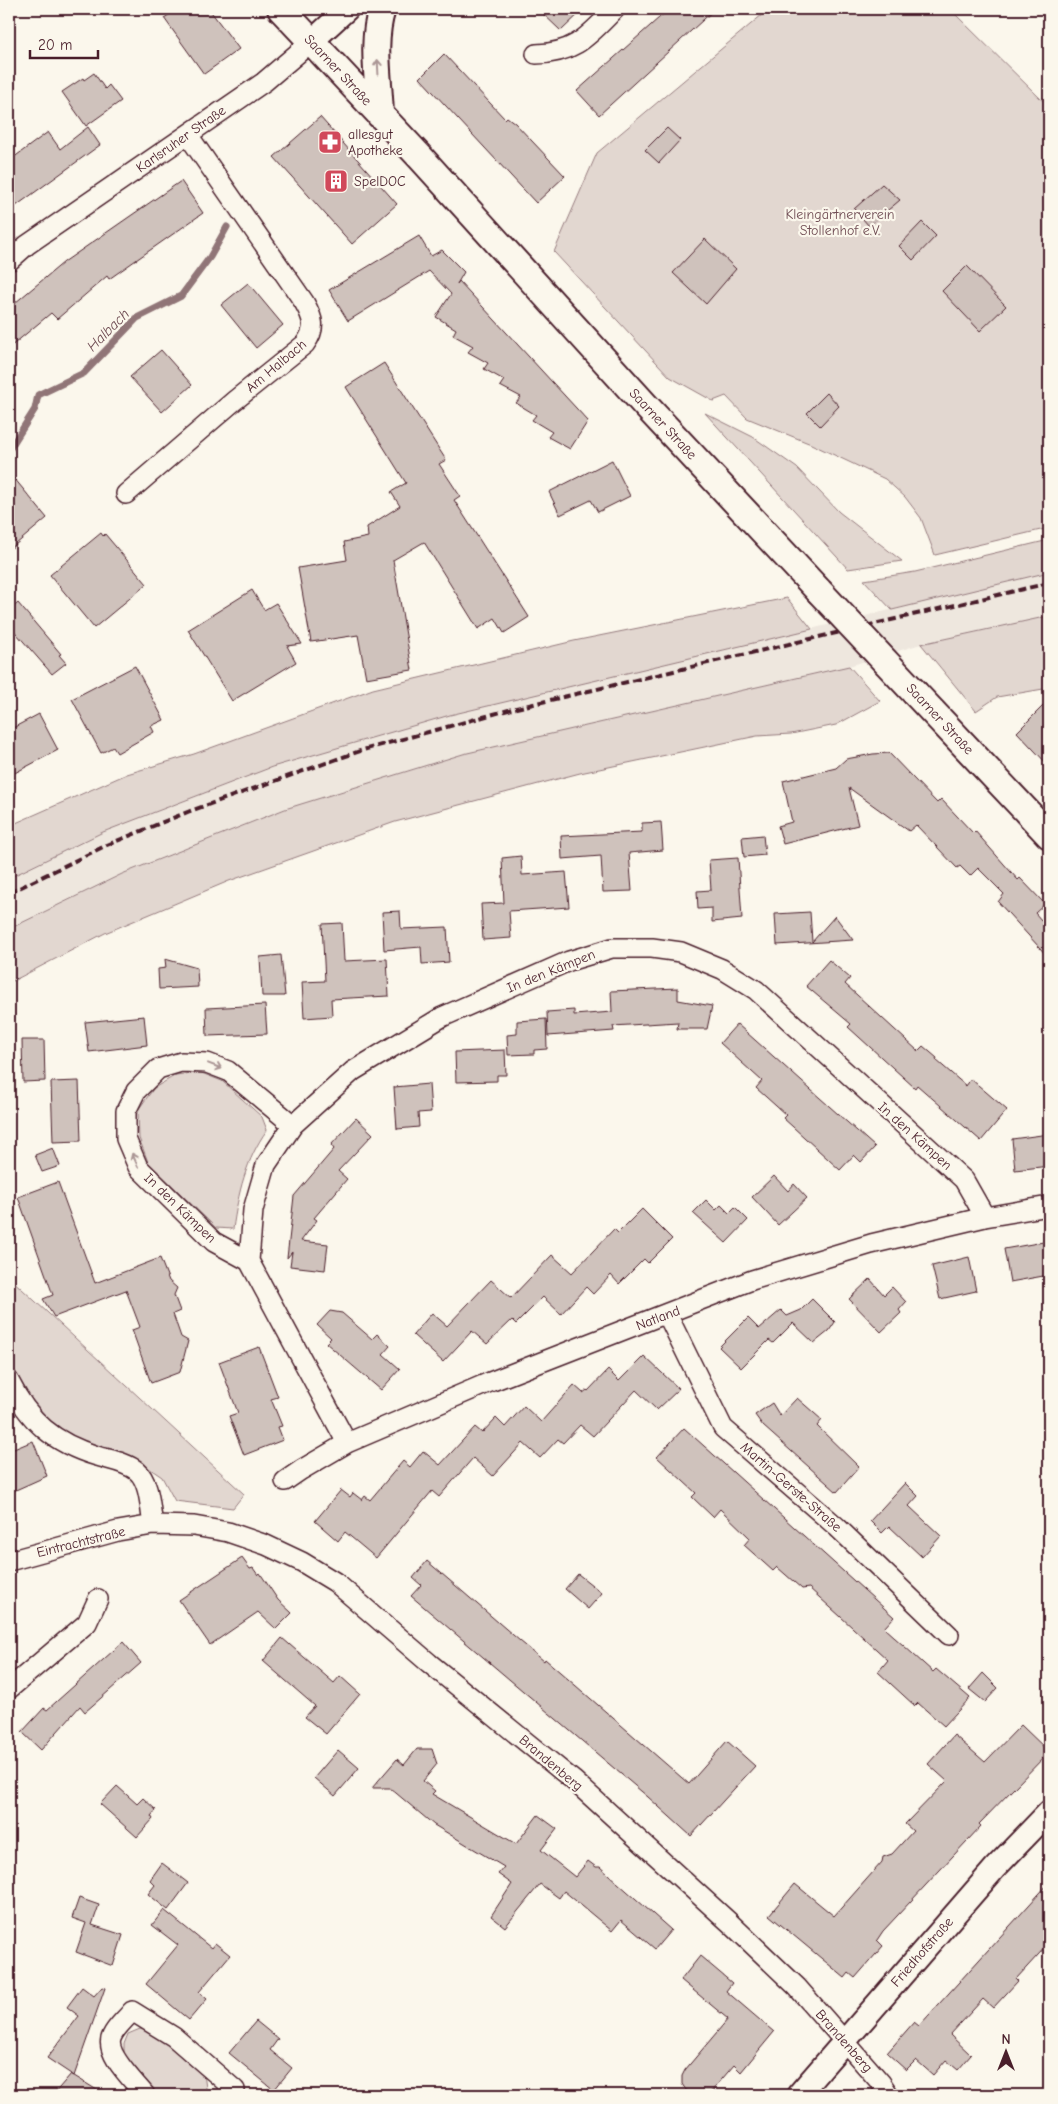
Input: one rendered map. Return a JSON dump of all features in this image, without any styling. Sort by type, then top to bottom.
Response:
[{"type":"main road","name":"Saarner Straße","points":[[281,9],[514,258],[646,406],[1049,835]]},
{"type":"main road","points":[[380,115],[377,55],[378,21],[382,9]]},
{"type":"street","name":"Karlsruher Straße","points":[[9,261],[27,245],[264,82],[347,9]]},
{"type":"street","points":[[536,54],[554,54],[569,50],[581,43],[615,9]]},
{"type":"street","name":"Am Halbach","points":[[126,494],[234,401],[305,344],[311,336],[314,327],[313,317],[299,294],[188,134]]},
{"type":"street","name":"In den Kämpen","points":[[292,1125],[228,1071],[207,1063],[181,1062],[158,1069],[136,1092],[126,1111],[126,1139],[138,1167],[214,1242],[249,1260],[253,1210],[266,1164],[292,1125],[353,1071],[442,1017],[569,961],[612,948],[652,948],[681,952],[722,969],[756,990],[964,1180],[986,1217]]},
{"type":"street","name":"Natland","points":[[286,1481],[347,1443],[490,1382],[752,1280],[871,1244],[986,1217],[1049,1206]]},
{"type":"street","points":[[249,1260],[347,1443]]},
{"type":"street","name":"Martin-Gerste-Straße","points":[[668,1314],[723,1428],[837,1527],[949,1635]]},
{"type":"street","points":[[9,1382],[34,1421],[62,1442],[127,1465],[137,1471],[144,1482],[153,1525]]},
{"type":"street","name":"Eintrachtstraße","points":[[9,1561],[118,1531],[153,1525]]},
{"type":"street","name":"Brandenberg","points":[[153,1525],[194,1526],[228,1532],[266,1545],[302,1562],[335,1582],[429,1663],[574,1780],[729,1922],[797,1987],[881,2083],[889,2095]]},
{"type":"street","points":[[9,1690],[87,1623],[98,1599]]},
{"type":"street","name":"Friedhofstraße","points":[[798,2095],[995,1868],[1049,1812]]},
{"type":"street","points":[[146,2095],[115,2059],[109,2045],[112,2036],[132,2011],[174,2037],[235,2090],[230,2095]]},
{"type":"shaded area","points":[[1049,572],[1049,616],[921,644],[849,666],[463,754],[285,809],[122,874],[9,929],[9,878],[103,832],[272,767],[450,715]]},
{"type":"green space","name":"Kleingärtnerverein Stollenhof e.V.","points":[[769,9],[950,9],[1049,107],[1049,528],[935,555],[921,518],[905,497],[885,479],[811,444],[747,418],[726,396],[713,401],[670,377],[554,252],[597,153]]},
{"type":"green space","points":[[705,413],[753,437],[797,468],[839,512],[902,561],[848,569]]},
{"type":"green space","points":[[1049,540],[1049,572],[892,610],[864,580],[915,572]]},
{"type":"green space","points":[[787,598],[812,629],[450,715],[272,767],[103,832],[9,878],[9,826],[127,774],[194,754],[373,689],[574,641]]},
{"type":"green space","points":[[1049,616],[1049,688],[997,697],[976,711],[921,644]]},
{"type":"green space","points":[[849,666],[880,701],[836,725],[791,734],[757,736],[580,773],[395,822],[229,881],[105,933],[9,983],[9,929],[122,874],[285,809],[463,754]]},
{"type":"green space","points":[[199,1072],[222,1081],[262,1117],[267,1130],[248,1165],[237,1203],[233,1229],[216,1228],[148,1162],[139,1138],[138,1110],[154,1088],[176,1075]]},
{"type":"green space","points":[[9,1277],[244,1494],[233,1508],[175,1501],[162,1477],[131,1456],[93,1446],[69,1436],[49,1420],[31,1398],[9,1361]]},
{"type":"green space","points":[[140,2029],[151,2031],[204,2074],[207,2095],[158,2095],[124,2054],[124,2044],[128,2034]]},
{"type":"building","points":[[178,9],[209,9],[239,49],[204,74],[164,18]]},
{"type":"building","points":[[538,9],[584,9],[561,31]]},
{"type":"building","points":[[669,9],[715,9],[599,115],[577,91]]},
{"type":"building","points":[[444,54],[505,119],[507,117],[515,123],[565,176],[536,203],[420,78]]},
{"type":"building","points":[[94,73],[105,89],[109,85],[121,101],[86,126],[62,92]]},
{"type":"building","name":"SpelDOC","points":[[320,117],[397,204],[352,244],[274,157]]},
{"type":"building","points":[[88,127],[100,145],[9,211],[9,161],[48,132],[60,149]]},
{"type":"building","points":[[667,128],[680,140],[659,163],[645,150]]},
{"type":"building","points":[[181,181],[203,213],[109,279],[107,276],[57,319],[51,313],[9,348],[9,308],[64,262]]},
{"type":"building","points":[[882,184],[900,200],[869,226],[854,209]]},
{"type":"building","points":[[922,222],[936,236],[913,260],[899,246]]},
{"type":"building","points":[[419,236],[431,256],[442,250],[464,272],[457,284],[459,281],[588,421],[570,449],[548,437],[552,432],[532,420],[536,415],[516,403],[521,397],[500,386],[504,380],[484,369],[488,363],[468,352],[473,346],[453,335],[456,329],[436,317],[451,294],[429,271],[348,321],[329,290]]},
{"type":"building","points":[[705,239],[736,269],[706,304],[673,273]]},
{"type":"building","points":[[967,266],[1006,306],[980,331],[942,291]]},
{"type":"building","points":[[248,283],[283,325],[256,348],[221,305]]},
{"type":"building","points":[[161,350],[192,385],[162,412],[130,377]]},
{"type":"building","points":[[384,363],[446,460],[439,464],[460,496],[454,500],[529,617],[504,633],[495,618],[478,629],[424,542],[393,560],[412,670],[366,678],[358,635],[311,642],[298,568],[347,560],[344,542],[368,537],[367,527],[400,506],[391,492],[406,483],[346,387]]},
{"type":"building","points":[[827,393],[839,406],[820,426],[807,413]]},
{"type":"building","points":[[612,460],[630,496],[598,512],[591,500],[560,515],[549,492]]},
{"type":"building","points":[[9,472],[47,518],[9,550]]},
{"type":"building","points":[[101,533],[103,536],[105,534],[147,584],[94,628],[50,575]]},
{"type":"building","points":[[252,590],[264,610],[276,603],[302,644],[287,646],[296,662],[232,701],[188,630]]},
{"type":"building","points":[[18,603],[61,654],[59,655],[66,663],[52,674],[9,625],[9,611]]},
{"type":"building","points":[[135,666],[164,720],[151,726],[154,732],[117,753],[113,747],[101,753],[72,699]]},
{"type":"building","points":[[1049,700],[1049,766],[1017,732]]},
{"type":"building","points":[[39,714],[58,750],[9,776],[9,730]]},
{"type":"building","points":[[889,753],[937,803],[941,799],[973,833],[975,831],[1018,880],[1020,878],[1045,904],[1035,913],[1049,929],[1049,958],[998,902],[1004,894],[978,868],[970,876],[960,866],[957,868],[916,825],[909,831],[849,788],[858,825],[783,844],[778,826],[792,822],[783,781],[836,768],[846,759]]},
{"type":"building","points":[[661,822],[663,850],[629,853],[632,891],[603,892],[601,856],[562,859],[561,836],[642,832],[642,823]]},
{"type":"building","points":[[763,835],[765,855],[744,857],[742,837]]},
{"type":"building","points":[[521,856],[522,875],[566,872],[569,907],[509,911],[511,938],[483,940],[481,904],[504,903],[502,858]]},
{"type":"building","points":[[738,858],[742,919],[712,922],[712,908],[698,909],[697,891],[711,890],[709,860]]},
{"type":"building","points":[[400,911],[401,929],[447,927],[449,962],[422,964],[421,947],[384,950],[382,912]]},
{"type":"building","points":[[810,912],[812,942],[835,916],[853,940],[777,945],[775,914]]},
{"type":"building","points":[[342,923],[344,961],[387,959],[389,996],[331,999],[332,1016],[304,1018],[302,982],[325,981],[322,924]]},
{"type":"building","points":[[281,955],[285,996],[262,996],[260,957]]},
{"type":"building","points":[[165,959],[197,968],[198,987],[159,989],[158,969],[166,968]]},
{"type":"building","points":[[829,960],[850,978],[845,984],[918,1051],[923,1046],[966,1086],[971,1079],[1007,1110],[981,1141],[917,1085],[915,1088],[848,1027],[851,1024],[806,986]]},
{"type":"building","points":[[678,988],[678,1000],[712,1006],[707,1029],[677,1029],[678,1022],[613,1026],[614,1031],[548,1036],[547,1012],[574,1010],[574,1015],[612,1012],[611,991]]},
{"type":"building","points":[[265,1005],[267,1034],[207,1036],[206,1008]]},
{"type":"building","points":[[144,1016],[147,1045],[89,1052],[85,1022]]},
{"type":"building","points":[[546,1019],[547,1049],[534,1050],[534,1054],[508,1055],[507,1035],[517,1034],[517,1021]]},
{"type":"building","points":[[737,1024],[875,1147],[861,1162],[854,1155],[840,1170],[783,1118],[786,1115],[756,1088],[762,1081],[720,1043]]},
{"type":"building","points":[[22,1040],[44,1040],[45,1081],[23,1082]]},
{"type":"building","points":[[505,1050],[506,1075],[497,1075],[497,1081],[456,1082],[455,1052]]},
{"type":"building","points":[[79,1081],[81,1141],[53,1142],[51,1082]]},
{"type":"building","points":[[429,1084],[431,1112],[418,1113],[419,1127],[397,1129],[394,1087]]},
{"type":"building","points":[[356,1118],[373,1134],[338,1171],[347,1179],[314,1218],[317,1220],[301,1241],[328,1244],[325,1270],[290,1266],[292,1252],[287,1258],[294,1196],[334,1149],[331,1145]]},
{"type":"building","points":[[1049,1134],[1049,1166],[1015,1170],[1012,1139]]},
{"type":"building","points":[[53,1148],[60,1166],[42,1172],[35,1155]]},
{"type":"building","points":[[774,1176],[788,1191],[794,1184],[807,1198],[778,1225],[752,1197]]},
{"type":"building","points":[[58,1182],[95,1283],[160,1258],[169,1281],[177,1288],[174,1295],[180,1311],[173,1314],[181,1337],[188,1341],[180,1372],[151,1383],[132,1330],[140,1327],[126,1290],[54,1317],[43,1299],[53,1295],[18,1197]]},
{"type":"building","points":[[706,1200],[716,1210],[721,1205],[729,1213],[735,1207],[748,1220],[726,1243],[693,1213]]},
{"type":"building","points":[[642,1209],[672,1239],[648,1263],[644,1259],[619,1284],[611,1275],[593,1294],[586,1287],[561,1314],[543,1297],[516,1324],[512,1320],[487,1344],[472,1331],[443,1362],[413,1335],[432,1313],[447,1326],[491,1280],[511,1298],[552,1255],[572,1273],[614,1229],[618,1233]]},
{"type":"building","points":[[1049,1241],[1049,1275],[1010,1282],[1004,1249]]},
{"type":"building","points":[[969,1257],[976,1291],[940,1299],[932,1266]]},
{"type":"building","points":[[870,1279],[884,1295],[892,1287],[906,1302],[899,1310],[901,1313],[881,1332],[849,1299]]},
{"type":"building","points":[[812,1299],[835,1322],[829,1331],[814,1343],[793,1323],[773,1343],[769,1340],[741,1368],[719,1347],[748,1318],[759,1329],[781,1310],[787,1316],[801,1310]]},
{"type":"building","points":[[330,1311],[342,1313],[372,1339],[377,1334],[390,1346],[383,1354],[400,1369],[381,1390],[326,1343],[331,1338],[317,1325]]},
{"type":"building","points":[[259,1347],[278,1397],[271,1399],[282,1426],[278,1427],[283,1440],[244,1455],[229,1416],[238,1413],[219,1362]]},
{"type":"building","points":[[644,1356],[679,1389],[657,1410],[636,1390],[593,1436],[580,1425],[563,1443],[558,1439],[540,1458],[523,1443],[493,1476],[473,1458],[439,1497],[432,1491],[376,1558],[345,1532],[338,1541],[315,1521],[341,1490],[350,1497],[353,1493],[362,1500],[365,1496],[370,1500],[403,1461],[410,1467],[423,1451],[440,1465],[475,1427],[482,1433],[496,1418],[505,1427],[524,1406],[541,1422],[574,1385],[583,1393],[588,1391],[608,1370],[619,1381]]},
{"type":"building","points":[[797,1398],[822,1420],[817,1426],[859,1467],[837,1492],[763,1426],[755,1415],[772,1403],[780,1416]]},
{"type":"building","points":[[684,1428],[894,1617],[884,1628],[933,1672],[936,1669],[970,1698],[944,1726],[918,1703],[915,1706],[878,1672],[888,1660],[809,1588],[802,1589],[777,1567],[773,1571],[744,1545],[750,1538],[720,1509],[713,1517],[692,1497],[696,1493],[657,1457]]},
{"type":"building","points":[[33,1441],[47,1476],[9,1493],[9,1451]]},
{"type":"building","points":[[905,1483],[918,1496],[909,1506],[941,1536],[922,1557],[889,1526],[882,1533],[870,1521]]},
{"type":"building","points":[[242,1558],[250,1569],[253,1568],[258,1575],[260,1573],[278,1600],[292,1613],[276,1629],[258,1612],[210,1645],[179,1600]]},
{"type":"building","points":[[427,1561],[544,1661],[545,1659],[689,1784],[727,1741],[755,1766],[691,1836],[648,1797],[411,1596],[421,1585],[413,1578]]},
{"type":"building","points":[[578,1574],[602,1593],[588,1609],[565,1589]]},
{"type":"building","points":[[282,1638],[334,1683],[340,1676],[360,1694],[326,1734],[305,1717],[315,1706],[263,1661]]},
{"type":"building","points":[[123,1642],[141,1663],[85,1712],[80,1706],[41,1750],[22,1732],[44,1708],[47,1710]]},
{"type":"building","points":[[983,1673],[998,1688],[985,1702],[969,1689]]},
{"type":"building","points":[[1021,1725],[1049,1752],[979,1824],[981,1826],[883,1931],[877,1940],[883,1946],[855,1978],[849,1973],[845,1978],[769,1915],[795,1884],[834,1916],[882,1862],[883,1857],[892,1854],[913,1831],[905,1824],[947,1781],[928,1764],[954,1735],[985,1762]]},
{"type":"building","points":[[417,1749],[432,1749],[437,1764],[423,1781],[435,1791],[432,1794],[516,1844],[538,1815],[557,1829],[541,1850],[575,1877],[588,1861],[596,1867],[600,1867],[671,1930],[655,1949],[621,1920],[612,1931],[564,1891],[559,1898],[540,1884],[505,1927],[491,1916],[512,1884],[498,1874],[504,1867],[434,1825],[390,1788],[372,1788],[397,1759],[404,1765]]},
{"type":"building","points":[[338,1750],[359,1768],[335,1796],[314,1778]]},
{"type":"building","points":[[117,1786],[137,1804],[143,1798],[156,1810],[151,1816],[153,1819],[137,1837],[100,1804]]},
{"type":"building","points":[[162,1863],[188,1883],[168,1910],[148,1894],[155,1885],[150,1880]]},
{"type":"building","points":[[1049,1883],[1049,1943],[1016,1979],[1018,1981],[993,2008],[983,1999],[950,2035],[971,2055],[958,2070],[946,2060],[933,2075],[916,2060],[906,2070],[887,2053],[914,2022],[919,2026]]},
{"type":"building","points":[[79,1898],[99,1905],[92,1925],[123,1935],[113,1966],[76,1952],[86,1923],[72,1918]]},
{"type":"building","points":[[164,1910],[211,1948],[215,1943],[230,1955],[199,1992],[207,1999],[189,2020],[146,1984],[178,1945],[152,1925]]},
{"type":"building","points":[[700,1956],[732,1983],[726,1991],[774,2032],[741,2072],[734,2065],[711,2092],[705,2095],[692,2095],[682,2084],[682,2076],[728,2019],[681,1980]]},
{"type":"building","points":[[82,1987],[94,1996],[102,1987],[105,1988],[74,2076],[47,2058],[79,2016],[67,2007]]},
{"type":"building","points":[[256,2021],[278,2039],[270,2050],[292,2068],[274,2090],[229,2053]]},
{"type":"building","points":[[71,2074],[105,2095],[53,2095]]},
{"type":"waterway","name":"Halbach","points":[[9,450],[35,409],[38,395],[84,373],[137,318],[181,296],[210,257],[227,227]]},
{"type":"railway","points":[[9,893],[107,845],[190,811],[363,750],[512,709],[1049,583]]},
{"type":"place","name":"allesgut Apotheke","points":[[330,142]]},
{"type":"place","name":"SpelDOC","points":[[336,181]]}]
